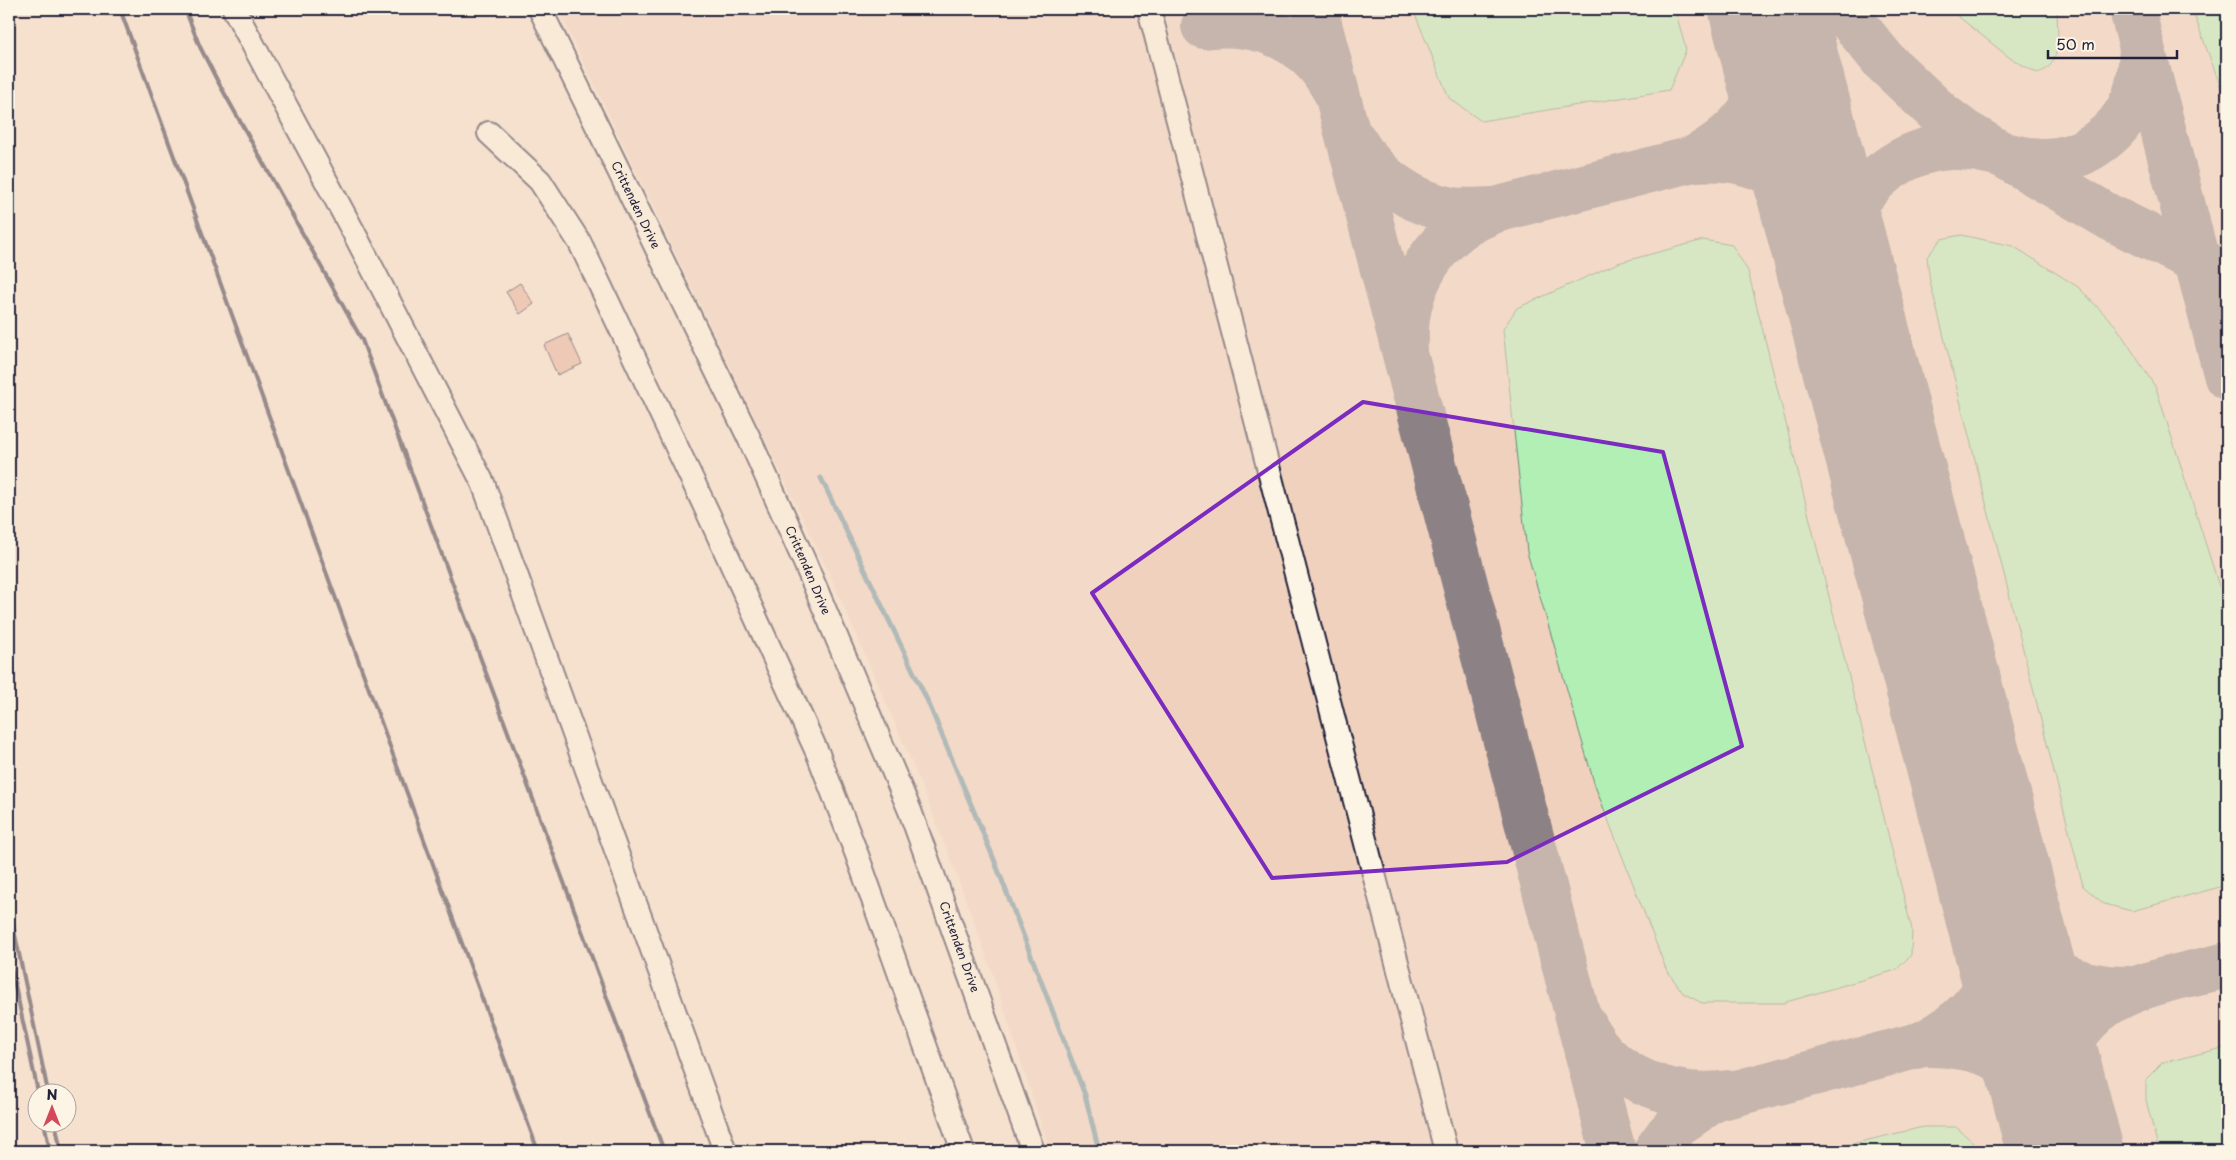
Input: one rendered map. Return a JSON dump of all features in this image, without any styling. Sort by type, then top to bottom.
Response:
[{"type":"street","points":[[234,9],[357,239],[483,483],[726,1151]]},
{"type":"street","name":"Crittenden Drive","points":[[540,9],[749,438],[805,563],[910,811],[1033,1151]]},
{"type":"street","points":[[1149,9],[1446,1151]]},
{"type":"street","points":[[490,133],[540,181],[580,242],[712,522],[818,754],[857,855],[963,1151]]},
{"type":"highlighted area","points":[[1363,402],[1663,452],[1742,746],[1507,862],[1272,878],[1092,593]]},
{"type":"shaded area","points":[[558,9],[2227,9],[2227,1151],[1050,1151],[991,968],[917,774],[833,581]]},
{"type":"green space","points":[[1413,9],[1675,9],[1686,50],[1669,90],[1481,121],[1449,98]]},
{"type":"green space","points":[[1949,9],[2057,9],[2058,37],[2052,64],[2037,73],[2010,58]]},
{"type":"green space","points":[[2192,9],[2227,9],[2227,104]]},
{"type":"green space","points":[[1961,235],[2013,246],[2078,287],[2116,326],[2156,388],[2227,611],[2227,885],[2132,911],[2104,904],[2083,886],[1930,282],[1927,257],[1941,239]]},
{"type":"green space","points":[[1703,240],[1732,245],[1748,271],[1912,930],[1911,955],[1896,970],[1783,1003],[1702,1003],[1683,993],[1666,969],[1595,786],[1527,552],[1503,329],[1517,308],[1618,263]]},
{"type":"green space","points":[[2227,1047],[2227,1151],[2159,1151],[2146,1100],[2146,1079],[2162,1063]]},
{"type":"green space","points":[[1923,1127],[1956,1127],[1975,1144],[1977,1151],[1822,1151]]},
{"type":"building","points":[[520,283],[534,304],[520,314],[506,292]]},
{"type":"building","points":[[568,334],[582,364],[557,375],[544,345]]},
{"type":"waterway","points":[[821,478],[928,702],[993,857],[1085,1095],[1099,1151]]},
{"type":"taxiway","points":[[1315,9],[1613,1151]]},
{"type":"taxiway","points":[[1842,9],[1884,61],[1939,113],[1964,132],[2109,217],[2227,275]]},
{"type":"taxiway","points":[[2132,9],[2227,377]]},
{"type":"taxiway","points":[[1495,210],[1693,159],[1714,147],[1745,119],[1763,85],[1768,65],[1770,20]]},
{"type":"taxiway","points":[[1204,26],[1242,26],[1261,29],[1278,35],[1294,44],[1309,56],[1322,70],[1333,87]]},
{"type":"taxiway","points":[[1881,432],[1840,269],[1842,238],[1856,204],[1878,177],[1892,167],[1907,158],[1941,148],[1968,148],[2040,161],[2055,160],[2083,152],[2108,135],[2127,113],[2137,88],[2142,48]]},
{"type":"taxiway","points":[[1354,141],[1372,166],[1383,177],[1409,195],[1437,207],[1452,210],[1495,210],[1460,228],[1448,238],[1427,263],[1413,292],[1406,323],[1406,339]]},
{"type":"taxiway","points":[[1693,159],[1720,159],[1744,162],[1764,169],[1781,180],[1796,194],[1809,212],[1832,257]]},
{"type":"taxiway","points":[[1923,1044],[1958,1021],[1978,1001],[1992,977],[1999,948],[1999,899],[2009,921],[2021,940],[2049,968],[2066,978],[2086,984],[2108,988],[2132,989]]},
{"type":"taxiway","points":[[2054,1109],[2059,1071],[2070,1043],[2085,1022],[2104,1006],[2125,994],[2149,985],[2174,977],[2227,965]]},
{"type":"taxiway","points":[[1584,1025],[1595,1044],[1609,1060],[1626,1073],[1645,1083],[1666,1090],[1687,1093],[1708,1095],[1729,1093]]},
{"type":"taxiway","points":[[1656,1151],[1680,1122],[1714,1099],[1923,1044],[1964,1047],[1998,1058],[2027,1078],[2054,1109]]},
{"type":"runway","points":[[1767,9],[2065,1151]]},
{"type":"railway","points":[[120,9],[538,1151]]},
{"type":"railway","points":[[185,9],[200,47],[217,80],[362,340],[664,1151]]},
{"type":"railway","points":[[9,906],[46,1082]]},
{"type":"railway","points":[[9,957],[36,1082]]},
{"type":"railway","points":[[46,1132],[50,1151]]},
{"type":"railway","points":[[57,1132],[61,1151]]}]
